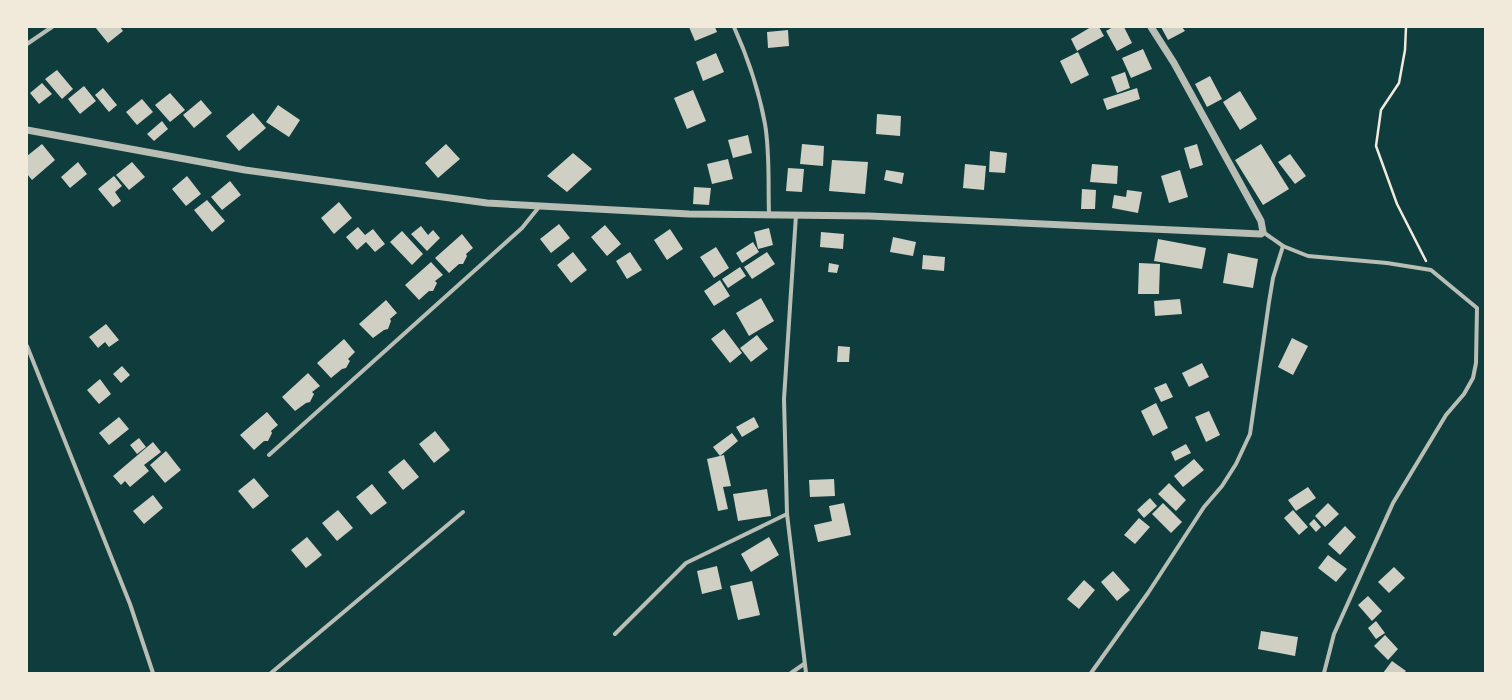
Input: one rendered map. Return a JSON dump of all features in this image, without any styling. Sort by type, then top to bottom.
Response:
[{"type":"street","points":[[27,44],[52,27]]},
{"type":"street","points":[[734,27],[746,53],[765,125],[769,214]]},
{"type":"street","points":[[1151,27],[1174,63],[1246,192],[1261,221],[1263,232],[1283,246],[1308,256],[1387,263],[1431,270],[1477,308],[1476,363],[1473,378],[1464,394],[1442,422],[1393,503],[1334,634],[1324,673]]},
{"type":"street","points":[[27,130],[252,171],[487,203],[689,214],[796,214],[1153,228],[1258,235],[1263,232]]},
{"type":"street","points":[[268,455],[522,228],[539,207]]},
{"type":"street","points":[[796,214],[784,399],[787,514],[806,673]]},
{"type":"street","points":[[1091,673],[1148,593],[1204,508],[1222,486],[1236,464],[1250,434],[1273,278],[1283,246]]},
{"type":"street","points":[[27,346],[130,604],[153,673]]},
{"type":"street","points":[[271,673],[463,512]]},
{"type":"street","points":[[615,634],[686,563],[787,514]]},
{"type":"street","points":[[791,673],[804,664]]},
{"type":"path","points":[[1406,27],[1405,50],[1399,83],[1381,110],[1376,146],[1397,204],[1431,270]]},
{"type":"building","points":[[95,27],[120,27],[123,31],[108,43]]},
{"type":"building","points":[[689,27],[715,27],[717,32],[695,41]]},
{"type":"building","points":[[1091,27],[1099,27],[1104,36],[1077,51],[1071,39]]},
{"type":"building","points":[[1113,27],[1124,27],[1132,43],[1117,51],[1106,31]]},
{"type":"building","points":[[1161,27],[1182,27],[1185,31],[1168,40]]},
{"type":"building","points":[[788,30],[789,46],[768,48],[767,32]]},
{"type":"building","points":[[1143,49],[1152,69],[1131,78],[1122,58]]},
{"type":"building","points":[[1078,52],[1089,75],[1071,84],[1060,61]]},
{"type":"building","points":[[716,53],[724,72],[703,81],[696,62]]},
{"type":"building","points":[[57,70],[73,89],[62,99],[45,79]]},
{"type":"building","points":[[1125,72],[1130,88],[1117,93],[1111,77]]},
{"type":"building","points":[[1210,76],[1222,99],[1207,107],[1195,84]]},
{"type":"building","points":[[42,83],[52,94],[39,104],[30,93]]},
{"type":"building","points":[[84,86],[96,101],[80,114],[68,99]]},
{"type":"building","points":[[103,88],[117,105],[109,112],[95,95]]},
{"type":"building","points":[[1137,88],[1140,99],[1107,110],[1103,99]]},
{"type":"building","points":[[693,90],[706,121],[687,129],[674,98]]},
{"type":"building","points":[[1240,91],[1257,119],[1240,130],[1223,102]]},
{"type":"building","points":[[170,93],[185,110],[170,122],[155,105]]},
{"type":"building","points":[[142,99],[153,112],[137,125],[126,112]]},
{"type":"building","points":[[201,100],[212,113],[194,128],[183,115]]},
{"type":"building","points":[[278,105],[300,120],[289,137],[266,122]]},
{"type":"building","points":[[253,113],[266,128],[239,151],[226,136]]},
{"type":"building","points":[[877,114],[901,116],[900,136],[876,134]]},
{"type":"building","points":[[162,121],[168,129],[154,141],[147,134]]},
{"type":"building","points":[[748,135],[752,153],[733,158],[728,140]]},
{"type":"building","points":[[42,144],[55,160],[32,180],[27,174],[27,156]]},
{"type":"building","points":[[446,144],[460,159],[438,178],[425,163]]},
{"type":"building","points":[[802,144],[824,146],[823,166],[800,164]]},
{"type":"building","points":[[1197,144],[1203,165],[1190,169],[1184,148]]},
{"type":"building","points":[[1261,144],[1289,189],[1263,205],[1235,160]]},
{"type":"building","points":[[990,151],[1007,153],[1005,173],[989,172]]},
{"type":"building","points":[[573,153],[592,169],[567,192],[547,176]]},
{"type":"building","points":[[1290,154],[1306,176],[1295,184],[1278,162]]},
{"type":"building","points":[[728,159],[733,179],[712,184],[707,164]]},
{"type":"building","points":[[832,160],[868,162],[865,194],[829,191]]},
{"type":"building","points":[[78,162],[87,174],[70,188],[61,177]]},
{"type":"building","points":[[132,162],[145,177],[129,190],[116,175]]},
{"type":"building","points":[[965,164],[986,166],[984,190],[963,188]]},
{"type":"building","points":[[1092,164],[1118,166],[1117,184],[1090,182]]},
{"type":"building","points":[[788,168],[804,169],[802,192],[786,191]]},
{"type":"building","points":[[886,170],[904,173],[902,184],[884,180]]},
{"type":"building","points":[[1180,170],[1188,197],[1169,203],[1161,176]]},
{"type":"building","points":[[114,176],[122,186],[115,192],[121,201],[113,207],[98,189]]},
{"type":"building","points":[[187,176],[201,194],[186,206],[172,189]]},
{"type":"building","points":[[230,181],[241,195],[222,210],[211,197]]},
{"type":"building","points":[[694,187],[711,188],[709,205],[693,204]]},
{"type":"building","points":[[1082,189],[1096,190],[1095,209],[1081,209]]},
{"type":"building","points":[[1127,190],[1142,192],[1138,213],[1112,208],[1114,195],[1126,197]]},
{"type":"building","points":[[207,200],[225,221],[212,232],[194,210]]},
{"type":"building","points":[[339,202],[352,218],[334,234],[321,218]]},
{"type":"building","points":[[559,224],[570,238],[551,253],[540,239]]},
{"type":"building","points":[[605,225],[621,244],[607,256],[591,237]]},
{"type":"building","points":[[421,226],[428,235],[433,230],[440,238],[427,251],[411,234]]},
{"type":"building","points":[[358,227],[365,235],[373,229],[385,244],[375,252],[366,242],[357,250],[346,237]]},
{"type":"building","points":[[769,228],[773,245],[758,249],[754,232]]},
{"type":"building","points":[[670,229],[683,249],[667,260],[654,240]]},
{"type":"building","points":[[402,231],[423,254],[412,265],[390,242]]},
{"type":"building","points":[[821,232],[844,234],[843,249],[820,247]]},
{"type":"building","points":[[462,234],[473,248],[466,254],[467,256],[463,264],[459,264],[449,273],[435,258]]},
{"type":"building","points":[[893,237],[916,242],[913,256],[890,252]]},
{"type":"building","points":[[1158,239],[1206,248],[1202,269],[1154,261]]},
{"type":"building","points":[[753,242],[759,252],[742,263],[736,253]]},
{"type":"building","points":[[716,247],[729,268],[714,278],[700,257]]},
{"type":"building","points":[[573,252],[587,270],[571,283],[557,265]]},
{"type":"building","points":[[630,252],[642,270],[627,279],[616,261]]},
{"type":"building","points":[[767,252],[775,264],[752,279],[744,267]]},
{"type":"building","points":[[1228,253],[1258,259],[1253,288],[1223,283]]},
{"type":"building","points":[[923,255],[945,257],[944,271],[922,269]]},
{"type":"building","points":[[431,262],[443,275],[435,281],[437,283],[433,291],[429,291],[419,300],[405,285]]},
{"type":"building","points":[[829,263],[839,265],[837,273],[828,272]]},
{"type":"building","points":[[1139,263],[1160,264],[1159,294],[1138,294]]},
{"type":"building","points":[[740,267],[746,276],[728,288],[722,279]]},
{"type":"building","points":[[720,280],[730,296],[714,306],[704,291]]},
{"type":"building","points":[[761,298],[774,321],[749,336],[736,313]]},
{"type":"building","points":[[1180,299],[1182,314],[1155,316],[1154,301]]},
{"type":"building","points":[[386,300],[397,313],[390,319],[391,321],[388,329],[384,330],[373,338],[359,324]]},
{"type":"building","points":[[106,324],[119,340],[109,347],[105,342],[98,348],[89,337]]},
{"type":"building","points":[[724,329],[742,353],[730,363],[711,339]]},
{"type":"building","points":[[757,335],[768,349],[751,362],[740,348]]},
{"type":"building","points":[[1292,338],[1308,346],[1293,375],[1278,367]]},
{"type":"building","points":[[344,339],[355,352],[348,359],[350,361],[346,368],[342,369],[331,378],[317,363]]},
{"type":"building","points":[[838,346],[850,347],[849,362],[837,362]]},
{"type":"building","points":[[1202,363],[1209,377],[1189,387],[1182,373]]},
{"type":"building","points":[[122,366],[130,375],[121,383],[113,374]]},
{"type":"building","points":[[308,373],[320,386],[312,392],[314,394],[310,402],[306,403],[295,411],[282,397]]},
{"type":"building","points":[[100,379],[111,394],[99,404],[87,390]]},
{"type":"building","points":[[1166,383],[1173,397],[1161,402],[1154,388]]},
{"type":"building","points":[[1156,403],[1168,428],[1153,436],[1141,411]]},
{"type":"building","points":[[1209,411],[1220,435],[1206,442],[1195,417]]},
{"type":"building","points":[[267,412],[278,425],[271,431],[272,433],[268,441],[264,441],[254,450],[240,435]]},
{"type":"building","points":[[119,417],[129,429],[109,445],[99,433]]},
{"type":"building","points":[[754,417],[759,427],[742,437],[736,427]]},
{"type":"building","points":[[435,431],[450,450],[434,463],[419,444]]},
{"type":"building","points":[[732,433],[738,441],[720,456],[713,447]]},
{"type":"building","points":[[139,438],[146,447],[137,454],[130,445]]},
{"type":"building","points":[[153,442],[161,452],[144,465],[149,471],[130,487],[125,481],[121,485],[113,476]]},
{"type":"building","points":[[1186,444],[1191,453],[1175,461],[1171,452]]},
{"type":"building","points":[[166,451],[181,470],[165,483],[150,465]]},
{"type":"building","points":[[724,455],[731,486],[723,487],[728,509],[718,511],[707,459]]},
{"type":"building","points":[[404,459],[419,477],[403,490],[388,472]]},
{"type":"building","points":[[1194,459],[1204,470],[1183,487],[1174,476]]},
{"type":"building","points":[[254,478],[269,496],[253,509],[238,491]]},
{"type":"building","points":[[834,479],[835,496],[810,497],[809,480]]},
{"type":"building","points":[[1169,483],[1186,500],[1176,511],[1158,494]]},
{"type":"building","points":[[372,484],[387,503],[371,515],[356,497]]},
{"type":"building","points":[[1308,487],[1316,498],[1296,511],[1288,500]]},
{"type":"building","points":[[767,489],[771,516],[738,521],[733,494]]},
{"type":"building","points":[[153,495],[163,508],[144,524],[133,511]]},
{"type":"building","points":[[1150,498],[1157,506],[1144,518],[1137,510]]},
{"type":"building","points":[[844,503],[851,535],[818,542],[814,525],[832,521],[829,506]]},
{"type":"building","points":[[1163,503],[1182,522],[1171,533],[1152,514]]},
{"type":"building","points":[[1328,503],[1339,514],[1325,527],[1315,516]]},
{"type":"building","points":[[338,510],[353,528],[337,541],[322,523]]},
{"type":"building","points":[[1293,510],[1308,527],[1299,535],[1284,518]]},
{"type":"building","points":[[1139,518],[1150,527],[1135,544],[1124,535]]},
{"type":"building","points":[[1314,519],[1321,527],[1316,532],[1309,524]]},
{"type":"building","points":[[1345,526],[1356,537],[1340,555],[1328,544]]},
{"type":"building","points":[[307,537],[322,555],[306,568],[291,550]]},
{"type":"building","points":[[769,537],[779,555],[751,572],[741,554]]},
{"type":"building","points":[[1328,555],[1347,569],[1336,582],[1318,568]]},
{"type":"building","points":[[717,566],[722,589],[702,594],[697,571]]},
{"type":"building","points":[[1394,567],[1405,578],[1389,593],[1378,582]]},
{"type":"building","points":[[1113,571],[1130,590],[1117,601],[1101,582]]},
{"type":"building","points":[[1084,580],[1095,590],[1079,609],[1067,599]]},
{"type":"building","points":[[752,581],[760,615],[738,620],[730,586]]},
{"type":"building","points":[[1368,596],[1382,611],[1372,621],[1358,605]]},
{"type":"building","points":[[1376,621],[1385,633],[1376,639],[1368,628]]},
{"type":"building","points":[[1261,631],[1298,637],[1295,656],[1258,649]]},
{"type":"building","points":[[1385,635],[1398,649],[1388,660],[1374,646]]},
{"type":"building","points":[[1392,661],[1406,671],[1404,673],[1383,673]]}]
